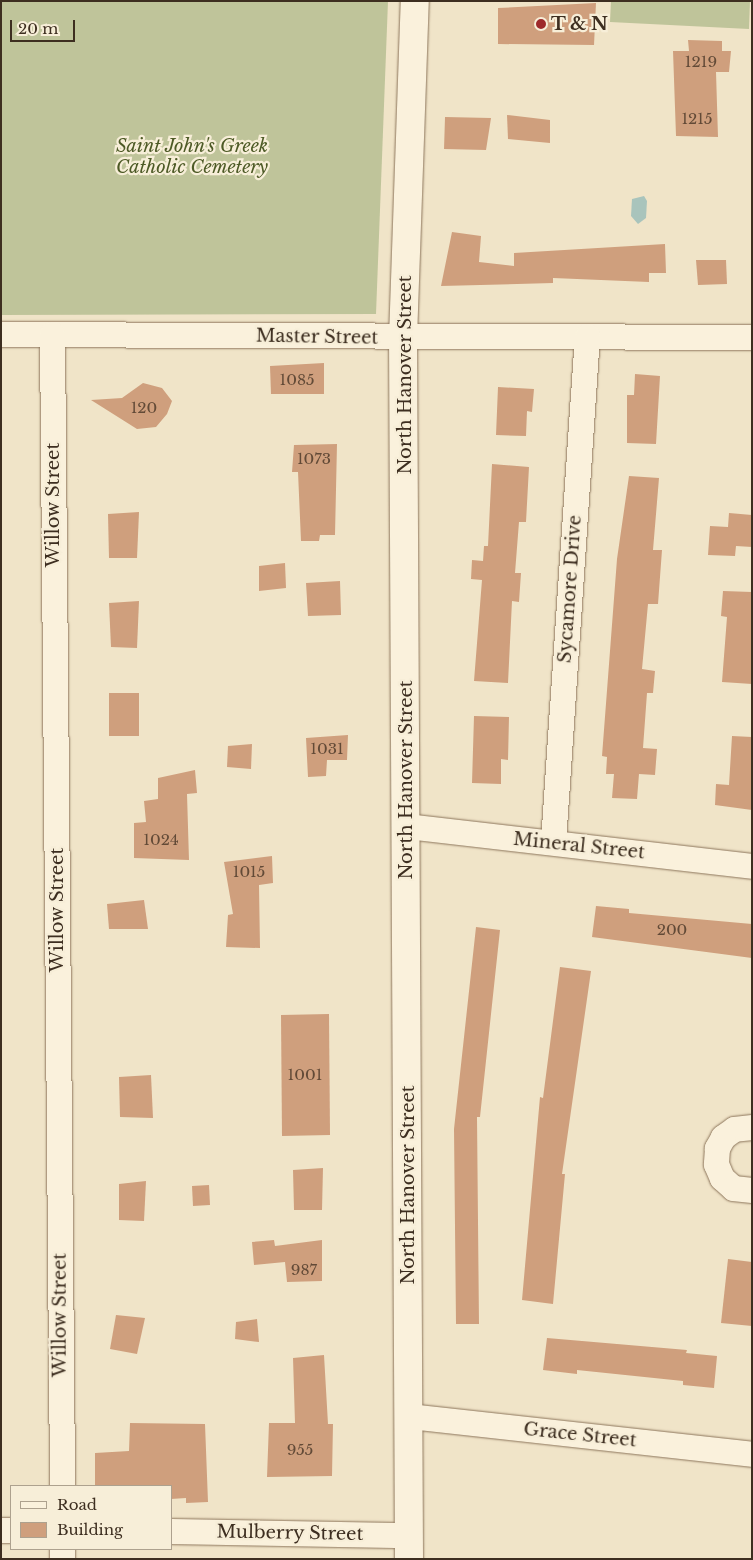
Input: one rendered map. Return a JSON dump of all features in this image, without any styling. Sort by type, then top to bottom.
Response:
[{"type":"street","name":"North Hanover Street","points":[[409,1547],[407,826],[403,338],[415,1]]},
{"type":"street","name":"Master Street","points":[[1,334],[403,338],[752,337]]},
{"type":"street","name":"Willow Street","points":[[52,334],[62,1485]]},
{"type":"street","name":"Sycamore Drive","points":[[553,842],[587,336]]},
{"type":"street","name":"Mineral Street","points":[[407,826],[752,866]]},
{"type":"street","points":[[752,1127],[734,1129],[723,1137],[717,1148],[716,1164],[722,1178],[733,1188],[752,1190]]},
{"type":"street","name":"Grace Street","points":[[409,1416],[752,1454]]},
{"type":"street","name":"Mulberry Street","points":[[172,1531],[409,1547]]},
{"type":"green space","name":"Saint John's Greek Catholic Cemetery","points":[[1,1],[388,1],[376,314],[1,315]]},
{"type":"green space","points":[[611,1],[750,1],[749,29],[610,22]]},
{"type":"water","points":[[644,196],[647,201],[646,218],[638,224],[631,216],[632,199]]},
{"type":"building","points":[[596,3],[594,45],[498,44],[498,8]]},
{"type":"building","points":[[688,40],[722,41],[722,51],[731,51],[729,72],[716,72],[718,137],[676,136],[673,51],[689,51]]},
{"type":"building","points":[[507,115],[550,120],[550,143],[508,139]]},
{"type":"building","points":[[445,117],[491,118],[486,150],[444,149]]},
{"type":"building","points":[[452,232],[481,236],[479,262],[514,266],[514,253],[665,244],[666,273],[649,273],[649,282],[553,278],[553,283],[441,286]]},
{"type":"building","points":[[696,260],[726,260],[727,284],[698,285]]},
{"type":"building","points":[[324,363],[324,394],[271,394],[270,366]]},
{"type":"building","points":[[635,374],[660,376],[656,444],[627,443],[627,395],[634,395]]},
{"type":"building","points":[[143,383],[162,388],[172,401],[167,414],[156,427],[137,429],[91,400],[122,398]]},
{"type":"building","points":[[498,387],[534,389],[532,412],[527,411],[526,436],[496,435]]},
{"type":"building","points":[[337,444],[335,535],[320,535],[319,541],[301,541],[298,472],[292,472],[294,445]]},
{"type":"building","points":[[492,464],[529,467],[526,522],[519,522],[515,573],[521,573],[519,602],[512,601],[508,683],[474,681],[482,580],[471,579],[472,560],[483,561],[484,546],[488,546]]},
{"type":"building","points":[[629,476],[659,478],[653,550],[662,550],[658,604],[648,604],[642,669],[655,671],[653,693],[647,693],[643,748],[657,749],[655,775],[639,774],[637,799],[612,798],[614,774],[606,774],[607,757],[602,756],[617,559]]},
{"type":"building","points":[[139,512],[137,558],[109,558],[108,514]]},
{"type":"building","points":[[729,513],[752,515],[752,547],[736,546],[735,556],[708,555],[710,526],[728,527]]},
{"type":"building","points":[[285,563],[286,588],[259,591],[259,566]]},
{"type":"building","points":[[340,581],[341,615],[308,616],[306,583]]},
{"type":"building","points":[[723,591],[752,592],[752,684],[722,682],[727,617],[721,616]]},
{"type":"building","points":[[139,601],[137,648],[111,647],[109,603]]},
{"type":"building","points":[[109,693],[139,693],[139,736],[109,736]]},
{"type":"building","points":[[474,716],[509,717],[508,760],[501,759],[501,784],[472,783]]},
{"type":"building","points":[[348,735],[347,760],[327,760],[326,776],[308,777],[306,738]]},
{"type":"building","points":[[732,736],[752,737],[752,810],[715,805],[716,784],[729,785]]},
{"type":"building","points":[[252,744],[251,769],[227,767],[228,746]]},
{"type":"building","points":[[195,770],[197,793],[187,794],[189,860],[134,858],[134,823],[146,822],[144,801],[158,799],[158,778]]},
{"type":"building","points":[[272,856],[273,883],[259,885],[260,948],[226,947],[228,915],[233,914],[224,862]]},
{"type":"building","points":[[144,900],[148,929],[109,929],[107,904]]},
{"type":"building","points":[[596,906],[629,909],[629,913],[752,924],[752,958],[592,937]]},
{"type":"building","points":[[476,927],[500,930],[480,1117],[477,1117],[479,1324],[456,1324],[454,1129]]},
{"type":"building","points":[[560,967],[591,971],[562,1174],[565,1174],[553,1304],[522,1300],[540,1097],[543,1098]]},
{"type":"building","points":[[329,1014],[330,1135],[282,1136],[281,1015]]},
{"type":"building","points":[[151,1075],[153,1118],[120,1117],[119,1077]]},
{"type":"building","points":[[323,1168],[322,1210],[294,1210],[293,1170]]},
{"type":"building","points":[[146,1181],[144,1221],[119,1220],[119,1184]]},
{"type":"building","points":[[209,1185],[210,1205],[193,1206],[192,1186]]},
{"type":"building","points":[[274,1240],[275,1246],[322,1240],[322,1281],[287,1282],[285,1262],[254,1265],[252,1242]]},
{"type":"building","points":[[728,1259],[752,1262],[752,1326],[721,1323]]},
{"type":"building","points":[[116,1315],[145,1318],[137,1354],[110,1349]]},
{"type":"building","points":[[257,1319],[259,1342],[235,1339],[236,1322]]},
{"type":"building","points":[[547,1338],[687,1350],[686,1353],[717,1356],[714,1388],[683,1385],[683,1381],[577,1370],[577,1374],[543,1370]]},
{"type":"building","points":[[324,1355],[328,1424],[333,1424],[332,1476],[267,1477],[269,1423],[295,1423],[293,1358]]},
{"type":"building","points":[[130,1423],[205,1424],[208,1502],[186,1503],[186,1498],[172,1499],[172,1485],[95,1485],[95,1453],[129,1451]]},
{"type":"place","name":"T & N","points":[[541,24]]}]
